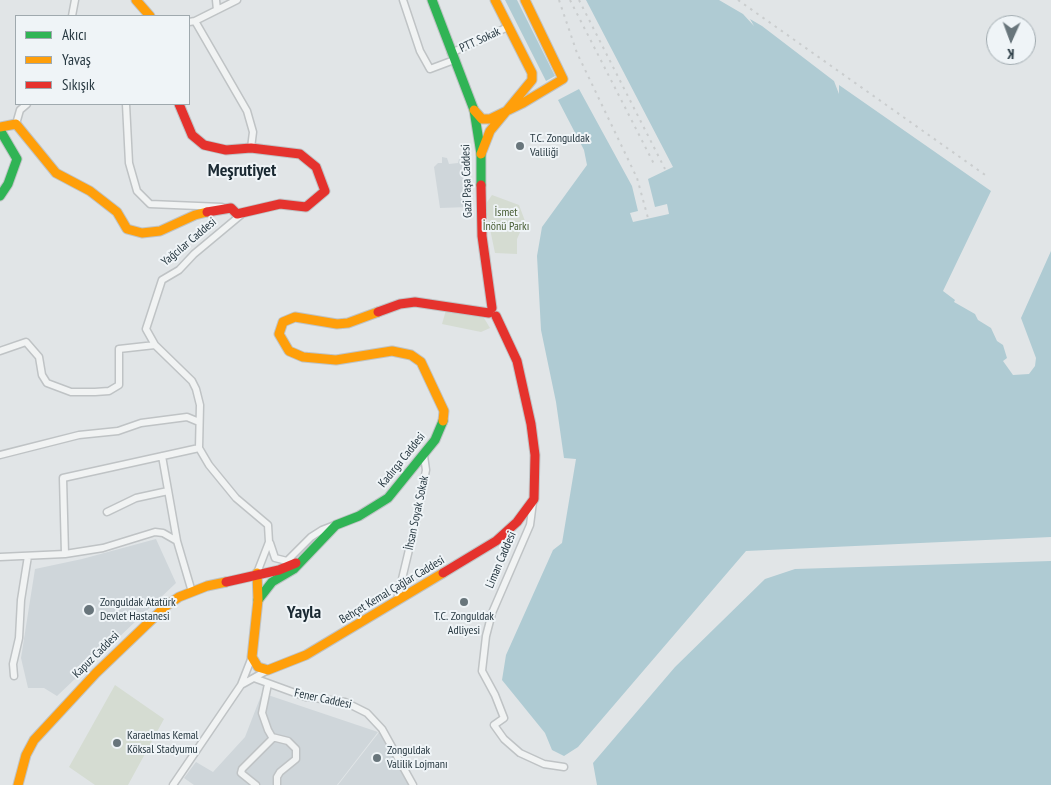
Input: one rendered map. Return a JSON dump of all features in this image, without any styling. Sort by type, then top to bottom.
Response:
[{"type":"main road","points":[[136,0],[149,15]]},
{"type":"main road","name":"Gazi Paşa Caddesi","points":[[432,0],[474,110],[481,154],[482,236],[492,313]]},
{"type":"main road","points":[[495,0],[532,76],[545,91]]},
{"type":"main road","points":[[474,110],[482,119],[487,120],[545,91],[563,79],[563,75],[525,0]]},
{"type":"main road","points":[[481,154],[490,131],[532,80],[532,76]]},
{"type":"main road","points":[[179,105],[192,135],[204,144],[226,150],[251,148],[300,154],[316,167],[324,191],[318,199],[306,207],[280,204],[245,212]]},
{"type":"main road","points":[[0,196],[8,184],[17,160],[0,129],[16,124]]},
{"type":"main road","name":"Yağcılar Caddesi","points":[[16,124],[56,173],[90,191],[117,212],[127,229],[142,233],[160,231],[195,215],[231,208],[237,214],[245,212]]},
{"type":"main road","name":"Kadırga Caddesi","points":[[305,558],[336,525],[360,516],[388,498],[424,456],[442,425],[444,411],[421,362],[411,355],[392,351],[336,360],[317,360],[293,354],[289,351],[279,334],[283,322],[295,317],[338,324],[348,323],[400,304],[415,302],[492,313]]},
{"type":"main road","name":"Liman Caddesi","points":[[492,313],[517,362],[526,393],[534,454],[534,499]]},
{"type":"main road","name":"Behçet Kemal Çağlar Caddesi","points":[[268,670],[306,655],[496,541],[517,522],[534,499]]},
{"type":"main road","points":[[258,600],[272,582],[294,569],[305,558]]},
{"type":"main road","name":"Kapuz Caddesi","points":[[18,785],[26,755],[34,740],[124,644],[166,606],[192,592],[257,573],[279,570],[305,558]]},
{"type":"main road","points":[[257,573],[258,600],[252,657],[258,667],[268,670]]},
{"type":"main road","points":[[241,578],[250,583],[258,600]]},
{"type":"street","points":[[72,15],[76,0]]},
{"type":"street","points":[[216,0],[217,10]]},
{"type":"street","points":[[237,0],[192,22],[247,111],[253,132],[251,148]]},
{"type":"street","name":"PTT Sokak","points":[[403,0],[420,51],[430,70],[508,27]]},
{"type":"street","points":[[16,124],[20,110],[26,105]]},
{"type":"street","points":[[126,105],[129,163],[137,191],[150,204],[210,205],[231,208]]},
{"type":"street","name":"Yağcılar Caddesi","points":[[199,448],[200,406],[192,381],[156,346],[146,329],[162,280],[179,270],[194,254],[245,212]]},
{"type":"street","points":[[0,351],[26,342],[39,357],[42,374],[47,384],[71,392],[95,392],[108,391],[119,386],[119,348],[156,346]]},
{"type":"street","points":[[0,455],[79,435],[118,430],[141,422],[187,417],[199,422]]},
{"type":"street","points":[[65,554],[63,478],[199,448],[221,482],[236,498],[268,525],[270,542],[275,558],[287,561],[311,537],[322,530],[336,525]]},
{"type":"street","points":[[162,456],[176,540],[192,592]]},
{"type":"street","name":"İhsan Soyak Sokak","points":[[397,600],[426,470],[424,456]]},
{"type":"street","points":[[107,512],[136,498],[168,491]]},
{"type":"street","name":"Liman Caddesi","points":[[534,499],[530,525],[492,613],[486,636],[482,671],[495,695],[504,718],[494,725],[504,739],[520,753],[544,764],[564,767]]},
{"type":"street","points":[[0,557],[65,554],[103,548],[155,532],[163,533],[176,540]]},
{"type":"street","points":[[257,573],[270,542]]},
{"type":"street","points":[[14,676],[13,664],[19,638],[21,600],[28,556]]},
{"type":"street","points":[[173,785],[241,685],[252,657]]},
{"type":"street","points":[[241,685],[268,670]]},
{"type":"street","name":"Fener Caddesi","points":[[254,678],[306,697],[345,702],[367,713],[382,729],[413,785]]},
{"type":"street","points":[[268,684],[262,713],[273,738]]},
{"type":"street","points":[[256,785],[241,773],[242,769],[273,738]]},
{"type":"street","points":[[273,738],[288,742],[296,749],[296,758],[280,772],[277,777],[277,785]]},
{"type":"shaded area","points":[[442,157],[447,158],[449,164],[458,163],[459,159],[467,158],[468,207],[440,208],[434,167],[438,163],[442,163]]},
{"type":"shaded area","name":"Zonguldak Atatürk Devlet Hastanesi","points":[[156,539],[176,583],[57,696],[44,688],[28,688],[21,658],[35,569],[82,559]]},
{"type":"shaded area","points":[[262,693],[378,732],[337,785],[194,785],[184,778],[196,762],[213,772],[245,737]]},
{"type":"shaded area","name":"Zonguldak Valilik Lojmanı","points":[[380,731],[409,785],[338,785]]},
{"type":"green space","name":"İsmet İnönü Parkı","points":[[492,195],[519,205],[525,221],[517,239],[517,254],[495,253],[485,205]]},
{"type":"green space","points":[[446,310],[484,318],[490,328],[481,332],[442,324]]},
{"type":"green space","name":"Karaelmas Kemal Köksal Stadyumu","points":[[115,685],[164,719],[128,785],[95,785],[69,767]]},
{"type":"water","points":[[505,0],[517,0],[555,76],[546,81]]},
{"type":"water","points":[[586,0],[719,0],[743,14],[754,26],[750,19],[762,26],[834,81],[839,94],[839,85],[991,191],[943,291],[955,300],[954,302],[975,314],[978,320],[991,328],[997,341],[1003,345],[1007,358],[1003,361],[1013,375],[1029,374],[1035,366],[1036,358],[1021,318],[1051,251],[1051,537],[746,551],[578,747],[564,756],[552,750],[545,733],[502,680],[506,655],[553,550],[562,543],[576,459],[564,458],[556,402],[541,330],[537,256],[542,227],[587,165],[584,150],[558,100],[579,89],[632,186],[638,211],[630,213],[633,222],[669,214],[667,204],[655,207],[648,179],[673,167]]},
{"type":"water","points":[[1051,561],[1051,785],[597,785],[593,763],[675,667],[765,579],[795,569]]},
{"type":"railway","points":[[559,0],[577,53],[637,178],[648,218]]},
{"type":"railway","points":[[570,0],[654,164]]},
{"type":"railway","points":[[579,0],[665,169]]},
{"type":"railway","points":[[738,0],[988,177]]},
{"type":"traffic: fast","points":[[432,0],[474,110],[481,154],[481,185]]},
{"type":"traffic: fast","points":[[0,130],[17,159],[8,184],[0,196]]},
{"type":"traffic: fast","points":[[258,600],[272,582],[294,569],[336,525],[359,516],[388,498],[435,440],[443,421]]},
{"type":"traffic: slow","points":[[136,0],[149,15]]},
{"type":"traffic: slow","points":[[481,154],[490,131],[532,80],[532,73],[495,0]]},
{"type":"traffic: slow","points":[[474,110],[482,119],[490,119],[523,103],[563,79],[525,0]]},
{"type":"traffic: slow","points":[[0,127],[16,124],[56,173],[90,191],[117,212],[127,229],[142,233],[160,231],[195,215],[207,212]]},
{"type":"traffic: slow","points":[[378,312],[348,323],[337,324],[295,317],[283,322],[279,334],[289,351],[303,357],[336,360],[392,351],[411,355],[421,362],[444,411],[443,421]]},
{"type":"traffic: slow","points":[[257,573],[258,600],[252,657],[258,667],[268,670],[306,655],[443,573]]},
{"type":"traffic: slow","points":[[18,785],[26,755],[34,740],[96,673],[166,606],[179,597],[207,586],[226,582]]},
{"type":"traffic: jam","points":[[179,105],[192,135],[204,145],[226,150],[251,148],[300,154],[316,167],[325,191],[306,207],[280,204],[237,214],[231,208],[207,212]]},
{"type":"traffic: jam","points":[[481,185],[482,236],[492,308]]},
{"type":"traffic: jam","points":[[378,312],[400,304],[415,302],[489,313]]},
{"type":"traffic: jam","points":[[443,573],[496,541],[517,522],[534,499],[535,455],[531,424],[517,361],[496,316]]},
{"type":"traffic: jam","points":[[226,582],[279,570],[296,563]]},
{"type":"place","name":"T.C. Zonguldak Valiliği","points":[[520,146]]},
{"type":"place","name":"T.C. Zonguldak Adliyesi","points":[[464,602]]},
{"type":"place","name":"Zonguldak Atatürk Devlet Hastanesi","points":[[89,610]]},
{"type":"place","name":"Karaelmas Kemal Köksal Stadyumu","points":[[117,743]]},
{"type":"place","name":"Zonguldak Valilik Lojmanı","points":[[377,758]]},
{"type":"district","name":"Meşrutiyet","points":[[242,171]]},
{"type":"district","name":"Yayla","points":[[304,613]]}]
